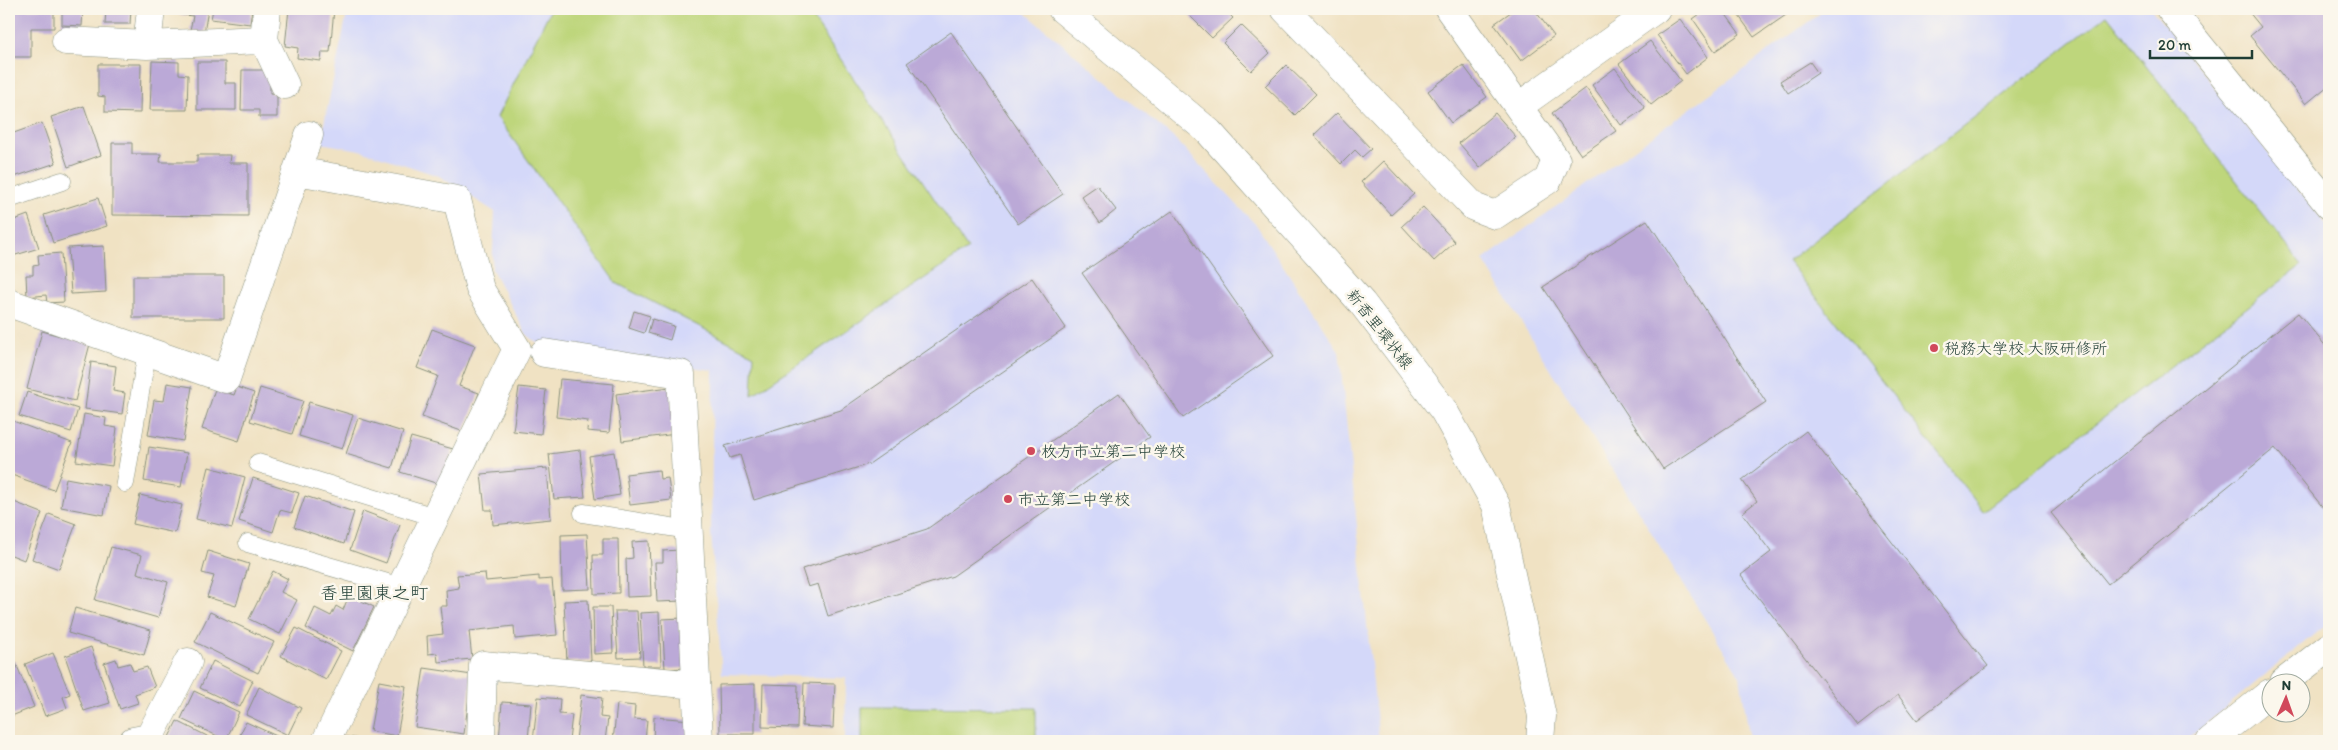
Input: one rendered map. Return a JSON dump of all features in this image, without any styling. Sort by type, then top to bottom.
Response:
[{"type":"street","points":[[147,45],[151,9]]},
{"type":"street","points":[[268,9],[264,40],[284,85]]},
{"type":"street","name":"新香里環状線","points":[[1062,9],[1209,132],[1362,303],[1444,412],[1496,505],[1542,716],[1540,741]]},
{"type":"street","points":[[1285,9],[1474,207],[1495,215],[1548,180],[1556,160],[1449,9]]},
{"type":"street","points":[[1519,106],[1628,17],[1656,9]]},
{"type":"street","points":[[2170,9],[2329,205]]},
{"type":"street","points":[[66,41],[147,45],[264,40]]},
{"type":"street","points":[[9,303],[226,379],[308,135]]},
{"type":"street","points":[[296,171],[457,200],[480,289],[517,349],[326,741]]},
{"type":"street","points":[[544,353],[681,374],[699,741]]},
{"type":"street","points":[[2297,672],[2329,647]]},
{"type":"street","points":[[133,741],[149,738],[188,662]]},
{"type":"street","points":[[481,741],[483,665],[696,685]]},
{"type":"street","points":[[2210,741],[2260,701]]},
{"type":"lane","points":[[9,199],[62,181]]},
{"type":"lane","points":[[125,483],[147,351]]},
{"type":"lane","points":[[258,463],[435,517]]},
{"type":"lane","points":[[583,513],[689,530]]},
{"type":"lane","points":[[248,543],[401,587]]},
{"type":"shaded area","name":"枚方市立第二中学校","points":[[348,9],[1021,9],[1176,140],[1257,226],[1339,351],[1379,741],[845,741],[846,678],[722,674],[711,533],[713,370],[543,347],[526,334],[492,269],[495,212],[439,176],[360,150],[320,143]]},
{"type":"shaded area","name":"税務大学校 大阪研修所","points":[[1826,9],[2151,9],[2329,228],[2329,622],[2268,672],[2260,672],[2260,679],[2185,741],[1750,741],[1740,676],[1483,260]]},
{"type":"green space","points":[[551,9],[807,9],[968,249],[752,395],[754,355],[616,283],[497,117]]},
{"type":"green space","points":[[2107,15],[2302,265],[1983,511],[1788,261]]},
{"type":"green space","points":[[862,707],[1036,708],[1036,741],[862,741]]},
{"type":"building","points":[[9,9],[54,9],[54,28],[31,28],[31,57],[9,57]]},
{"type":"building","points":[[62,9],[83,9],[82,26],[62,25]]},
{"type":"building","points":[[98,9],[98,11],[85,10]]},
{"type":"building","points":[[106,9],[131,9],[130,24],[105,24]]},
{"type":"building","points":[[170,9],[208,9],[204,33],[190,30],[193,16],[169,13]]},
{"type":"building","points":[[213,9],[252,9],[250,24],[211,19]]},
{"type":"building","points":[[289,9],[334,9],[330,52],[322,52],[321,61],[297,58],[298,48],[285,46]]},
{"type":"building","points":[[1183,9],[1224,9],[1233,18],[1212,38]]},
{"type":"building","points":[[1515,9],[1534,9],[1554,36],[1521,61],[1494,24]]},
{"type":"building","points":[[1707,9],[1722,9],[1740,34],[1715,51],[1693,19]]},
{"type":"building","points":[[1734,9],[1781,9],[1786,15],[1754,37]]},
{"type":"building","points":[[2250,9],[2329,9],[2329,85],[2306,104],[2250,36],[2261,27],[2248,11]]},
{"type":"building","points":[[1680,19],[1708,57],[1686,74],[1657,35]]},
{"type":"building","points":[[1241,25],[1270,53],[1251,71],[1223,43]]},
{"type":"building","points":[[951,32],[1063,194],[1018,224],[907,63]]},
{"type":"building","points":[[1650,41],[1681,81],[1651,105],[1619,64]]},
{"type":"building","points":[[152,61],[179,62],[179,74],[188,75],[187,110],[150,110]]},
{"type":"building","points":[[197,62],[225,62],[225,83],[236,83],[236,110],[197,110]]},
{"type":"building","points":[[1810,62],[1818,73],[1788,93],[1780,81]]},
{"type":"building","points":[[98,64],[141,64],[140,113],[105,112],[105,97],[98,96]]},
{"type":"building","points":[[1286,65],[1316,94],[1295,115],[1265,86]]},
{"type":"building","points":[[1463,65],[1487,97],[1451,123],[1428,91]]},
{"type":"building","points":[[1615,68],[1645,108],[1621,125],[1592,85]]},
{"type":"building","points":[[242,70],[270,70],[270,93],[277,94],[277,117],[259,117],[259,110],[241,110]]},
{"type":"building","points":[[1586,88],[1616,131],[1581,155],[1552,113]]},
{"type":"building","points":[[84,106],[101,155],[68,167],[51,117]]},
{"type":"building","points":[[1337,113],[1371,149],[1362,157],[1355,150],[1341,164],[1314,135]]},
{"type":"building","points":[[1495,113],[1516,137],[1480,168],[1459,143]]},
{"type":"building","points":[[42,123],[56,163],[14,177],[9,162],[9,143],[13,142],[11,134]]},
{"type":"building","points":[[112,143],[132,143],[132,154],[161,154],[160,162],[197,162],[197,155],[230,155],[229,163],[248,163],[248,216],[112,215]]},
{"type":"building","points":[[1383,161],[1414,194],[1391,215],[1361,182]]},
{"type":"building","points":[[1097,185],[1116,210],[1100,223],[1081,196]]},
{"type":"building","points":[[98,198],[107,226],[53,243],[44,215]]},
{"type":"building","points":[[1423,207],[1455,242],[1434,261],[1402,226]]},
{"type":"building","points":[[1172,211],[1273,356],[1183,418],[1082,273]]},
{"type":"building","points":[[28,215],[39,248],[9,257],[9,222]]},
{"type":"building","points":[[1647,220],[1766,402],[1663,469],[1543,287]]},
{"type":"building","points":[[104,246],[106,292],[71,294],[68,248]]},
{"type":"building","points":[[61,253],[64,302],[47,303],[46,295],[27,297],[26,275],[33,275],[33,266],[39,265],[38,255]]},
{"type":"building","points":[[133,276],[224,276],[224,318],[133,318]]},
{"type":"building","points":[[1032,278],[1066,328],[869,464],[754,500],[740,455],[730,458],[725,446],[841,410]]},
{"type":"building","points":[[634,311],[650,316],[644,333],[629,328]]},
{"type":"building","points":[[2298,313],[2329,350],[2329,515],[2275,448],[2108,584],[2051,513]]},
{"type":"building","points":[[652,319],[674,326],[670,340],[648,333]]},
{"type":"building","points":[[432,329],[475,345],[459,386],[479,393],[464,432],[422,417],[438,376],[417,368]]},
{"type":"building","points":[[42,331],[90,344],[75,401],[27,389]]},
{"type":"building","points":[[91,362],[116,366],[113,391],[125,393],[122,414],[85,409]]},
{"type":"building","points":[[560,379],[614,384],[609,433],[587,431],[588,421],[556,417]]},
{"type":"building","points":[[167,383],[192,387],[183,441],[148,435],[154,400],[164,401]]},
{"type":"building","points":[[237,387],[254,393],[239,441],[202,429],[215,389],[234,395]]},
{"type":"building","points":[[519,387],[546,390],[541,434],[513,431]]},
{"type":"building","points":[[670,387],[676,434],[622,441],[616,394]]},
{"type":"building","points":[[260,388],[303,401],[292,434],[250,421]]},
{"type":"building","points":[[27,392],[78,409],[71,432],[19,416]]},
{"type":"building","points":[[1119,393],[1150,437],[953,576],[828,616],[818,584],[808,587],[802,569],[927,529]]},
{"type":"building","points":[[309,402],[353,415],[342,449],[299,436]]},
{"type":"building","points":[[84,414],[106,418],[105,426],[117,428],[112,466],[76,461]]},
{"type":"building","points":[[358,418],[403,432],[392,468],[346,454]]},
{"type":"building","points":[[13,421],[72,443],[54,490],[9,474],[9,433]]},
{"type":"building","points":[[1806,431],[1988,666],[1917,720],[1898,695],[1858,726],[1741,575],[1771,552],[1742,513],[1757,501],[1742,480]]},
{"type":"building","points":[[411,437],[453,449],[442,485],[400,472]]},
{"type":"building","points":[[149,447],[187,453],[181,487],[144,481]]},
{"type":"building","points":[[580,450],[585,497],[554,499],[549,454]]},
{"type":"building","points":[[614,452],[620,495],[595,499],[589,456]]},
{"type":"building","points":[[209,467],[245,477],[232,528],[196,519]]},
{"type":"building","points":[[547,468],[551,519],[493,525],[492,510],[485,510],[481,474]]},
{"type":"building","points":[[659,470],[660,479],[668,478],[671,500],[630,505],[626,474]]},
{"type":"building","points":[[66,478],[109,486],[104,515],[61,507]]},
{"type":"building","points":[[253,478],[299,493],[292,513],[280,510],[273,532],[239,521]]},
{"type":"building","points":[[140,495],[182,505],[175,533],[133,524]]},
{"type":"building","points":[[305,496],[354,512],[344,544],[294,527]]},
{"type":"building","points":[[9,500],[42,513],[24,560],[9,554],[12,540],[9,539]]},
{"type":"building","points":[[363,511],[400,525],[386,563],[350,550]]},
{"type":"building","points":[[49,514],[76,524],[59,569],[32,559]]},
{"type":"building","points":[[587,534],[590,589],[562,590],[561,535]]},
{"type":"building","points":[[603,539],[618,539],[619,593],[594,594],[593,555],[603,555]]},
{"type":"building","points":[[649,541],[651,596],[627,597],[626,559],[633,558],[632,542]]},
{"type":"building","points":[[111,547],[142,555],[137,573],[168,582],[158,618],[95,600]]},
{"type":"building","points":[[680,550],[682,601],[657,602],[655,562],[663,562],[663,551]]},
{"type":"building","points":[[208,551],[249,564],[236,606],[207,597],[214,576],[202,573]]},
{"type":"building","points":[[273,571],[288,579],[281,592],[297,600],[280,634],[249,619]]},
{"type":"building","points":[[485,573],[486,581],[539,576],[539,580],[552,579],[557,635],[515,639],[514,626],[469,631],[472,659],[438,662],[437,653],[428,654],[427,636],[443,634],[440,606],[447,606],[446,590],[459,588],[457,575]]},
{"type":"building","points":[[349,595],[374,607],[353,651],[306,628],[315,608],[331,616],[336,606],[343,610]]},
{"type":"building","points":[[588,600],[591,661],[567,662],[564,601]]},
{"type":"building","points":[[593,607],[611,607],[613,653],[594,654]]},
{"type":"building","points":[[75,608],[151,630],[144,655],[68,633]]},
{"type":"building","points":[[615,611],[637,611],[640,657],[618,658]]},
{"type":"building","points":[[210,612],[274,642],[258,673],[195,642]]},
{"type":"building","points":[[659,612],[661,666],[643,666],[640,613]]},
{"type":"building","points":[[683,618],[686,668],[665,669],[662,619]]},
{"type":"building","points":[[296,628],[341,651],[326,680],[281,656]]},
{"type":"building","points":[[91,647],[110,703],[84,711],[65,656]]},
{"type":"building","points":[[53,653],[70,694],[63,697],[67,708],[45,716],[25,664]]},
{"type":"building","points":[[116,659],[118,666],[130,663],[133,671],[147,667],[155,687],[135,694],[138,703],[120,709],[104,663]]},
{"type":"building","points":[[15,661],[34,707],[9,717],[9,664]]},
{"type":"building","points":[[213,661],[253,681],[240,707],[200,688]]},
{"type":"building","points":[[424,668],[472,675],[464,734],[415,727]]},
{"type":"building","points":[[379,681],[406,686],[397,736],[370,731]]},
{"type":"building","points":[[804,683],[835,684],[833,728],[802,726]]},
{"type":"building","points":[[755,684],[755,734],[720,734],[719,685]]},
{"type":"building","points":[[763,684],[798,685],[797,728],[762,727]]},
{"type":"building","points":[[259,687],[301,708],[288,735],[246,715]]},
{"type":"building","points":[[194,691],[239,712],[226,740],[181,719]]},
{"type":"building","points":[[581,695],[602,698],[600,717],[608,718],[605,741],[576,741]]},
{"type":"building","points":[[538,697],[560,699],[559,714],[572,715],[569,741],[533,741]]},
{"type":"building","points":[[502,702],[531,704],[528,741],[499,741]]},
{"type":"building","points":[[617,704],[635,706],[634,719],[647,720],[645,741],[613,741]]},
{"type":"building","points":[[654,717],[691,720],[689,741],[653,741]]},
{"type":"building","points":[[177,721],[217,741],[167,741]]},
{"type":"building","points":[[246,722],[283,739],[282,741],[237,741]]},
{"type":"building","points":[[341,736],[366,740],[366,741],[340,741]]},
{"type":"place","name":"税務大学校 大阪研修所","points":[[1934,348]]},
{"type":"place","name":"枚方市立第二中学校","points":[[1031,451]]},
{"type":"place","name":"市立第二中学校","points":[[1008,499]]},
{"type":"district","name":"香里園東之町","points":[[374,593]]}]
